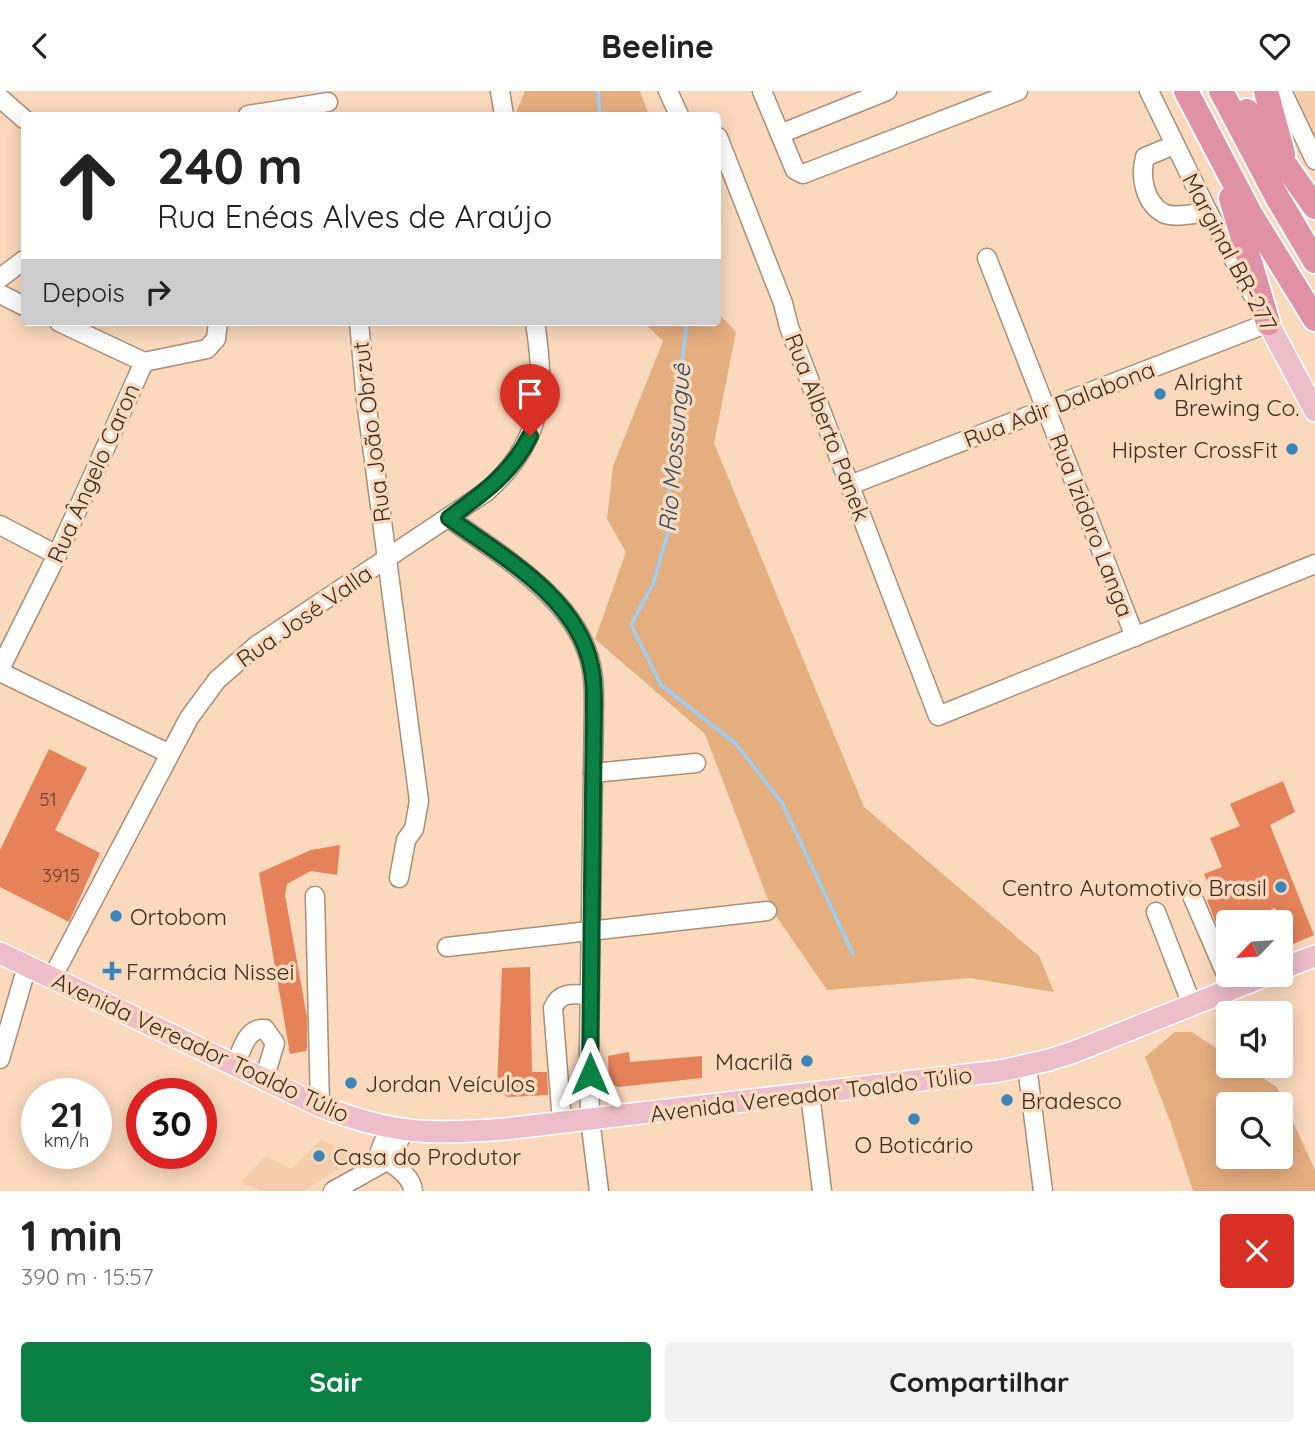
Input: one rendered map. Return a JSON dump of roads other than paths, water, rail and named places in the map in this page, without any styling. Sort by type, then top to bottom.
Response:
[{"type":"highway","points":[[1186,91],[1273,252],[1315,319]]},
{"type":"highway","points":[[1221,91],[1264,174],[1315,261]]},
{"type":"highway","points":[[1235,91],[1315,208]]},
{"type":"highway","points":[[1266,91],[1288,171]]},
{"type":"highway","points":[[1216,150],[1268,323]]},
{"type":"main road","name":"Marginal BR-277","points":[[1268,323],[1315,411]]},
{"type":"main road","name":"Avenida Vereador Toaldo Túlio","points":[[0,953],[320,1106],[351,1118],[396,1130],[456,1133],[973,1075],[1027,1066],[1074,1052],[1232,988]]},
{"type":"main road","points":[[1293,964],[1315,955]]},
{"type":"street","points":[[500,91],[504,112]]},
{"type":"street","points":[[668,91],[678,112]]},
{"type":"street","points":[[762,91],[795,170],[803,174],[1015,92]]},
{"type":"street","points":[[780,134],[887,91]]},
{"type":"street","name":"Marginal BR-277","points":[[1149,91],[1208,212],[1268,323]]},
{"type":"street","points":[[1282,91],[1315,160]]},
{"type":"street","points":[[0,98],[21,117]]},
{"type":"street","points":[[268,112],[328,103]]},
{"type":"street","name":"Rua Alberto Panek","points":[[721,145],[938,716],[1135,637]]},
{"type":"street","points":[[1174,145],[1146,157],[1142,180],[1153,203],[1164,213],[1175,215],[1208,212]]},
{"type":"street","name":"Rua Izidoro Langa","points":[[987,258],[1135,637]]},
{"type":"street","points":[[0,278],[21,262]]},
{"type":"street","points":[[0,295],[21,305]]},
{"type":"street","name":"Rua Adir Dalabona","points":[[850,485],[1268,323]]},
{"type":"street","points":[[67,326],[144,362]]},
{"type":"street","name":"Rua Ângelo Caron","points":[[0,670],[57,555],[144,362],[207,349],[216,339],[218,326]]},
{"type":"street","name":"Rua João Obrzut","points":[[359,326],[363,383],[418,792],[419,806],[414,829],[406,840],[399,878]]},
{"type":"street","name":"Rua José Valla","points":[[52,978],[202,698],[235,663],[289,622],[449,518],[496,483],[522,453],[537,415],[540,393],[535,326]]},
{"type":"street","points":[[449,518],[530,577],[562,609],[575,627],[591,664],[594,683],[590,1119],[599,1191]]},
{"type":"street","points":[[0,526],[57,555]]},
{"type":"street","points":[[1135,637],[1315,565]]},
{"type":"street","points":[[0,670],[170,754]]},
{"type":"street","points":[[593,773],[695,763]]},
{"type":"street","points":[[1190,891],[1232,988]]},
{"type":"street","points":[[315,896],[320,1106]]},
{"type":"street","points":[[447,947],[766,911]]},
{"type":"street","points":[[1156,912],[1192,1005]]},
{"type":"street","points":[[0,1059],[27,966]]},
{"type":"street","points":[[562,1122],[553,1008],[557,999],[565,994],[590,995]]},
{"type":"street","points":[[234,1066],[250,1033],[257,1028],[265,1028],[275,1043],[264,1080]]},
{"type":"street","points":[[1027,1066],[1043,1191]]},
{"type":"street","points":[[810,1094],[822,1191]]},
{"type":"street","points":[[333,1191],[388,1161],[395,1154],[396,1130]]},
{"type":"street","points":[[364,1174],[396,1130]]},
{"type":"street","points":[[388,1161],[401,1170],[413,1188]]},
{"type":"waterway","name":"Rio Mossunguê","points":[[598,91],[600,112]]},
{"type":"waterway","name":"Rio Mossunguê","points":[[686,326],[668,472],[670,526],[653,584],[631,625],[661,685],[736,744],[782,803],[853,954]]},
{"type":"place","name":"Alright Brewing Co.","points":[[1160,394]]},
{"type":"place","name":"Hipster CrossFit","points":[[1292,449]]},
{"type":"place","name":"Centro Automotivo Brasil","points":[[1281,887]]},
{"type":"place","name":"Ortobom","points":[[116,916]]},
{"type":"place","name":"Farmácia Nissei","points":[[112,971]]},
{"type":"place","name":"Macrilã","points":[[807,1061]]},
{"type":"place","name":"Jordan Veículos","points":[[351,1083]]},
{"type":"place","name":"Bradesco","points":[[1007,1100]]},
{"type":"place","name":"O Boticário","points":[[914,1119]]},
{"type":"place","name":"Casa do Produtor","points":[[319,1156]]}]
